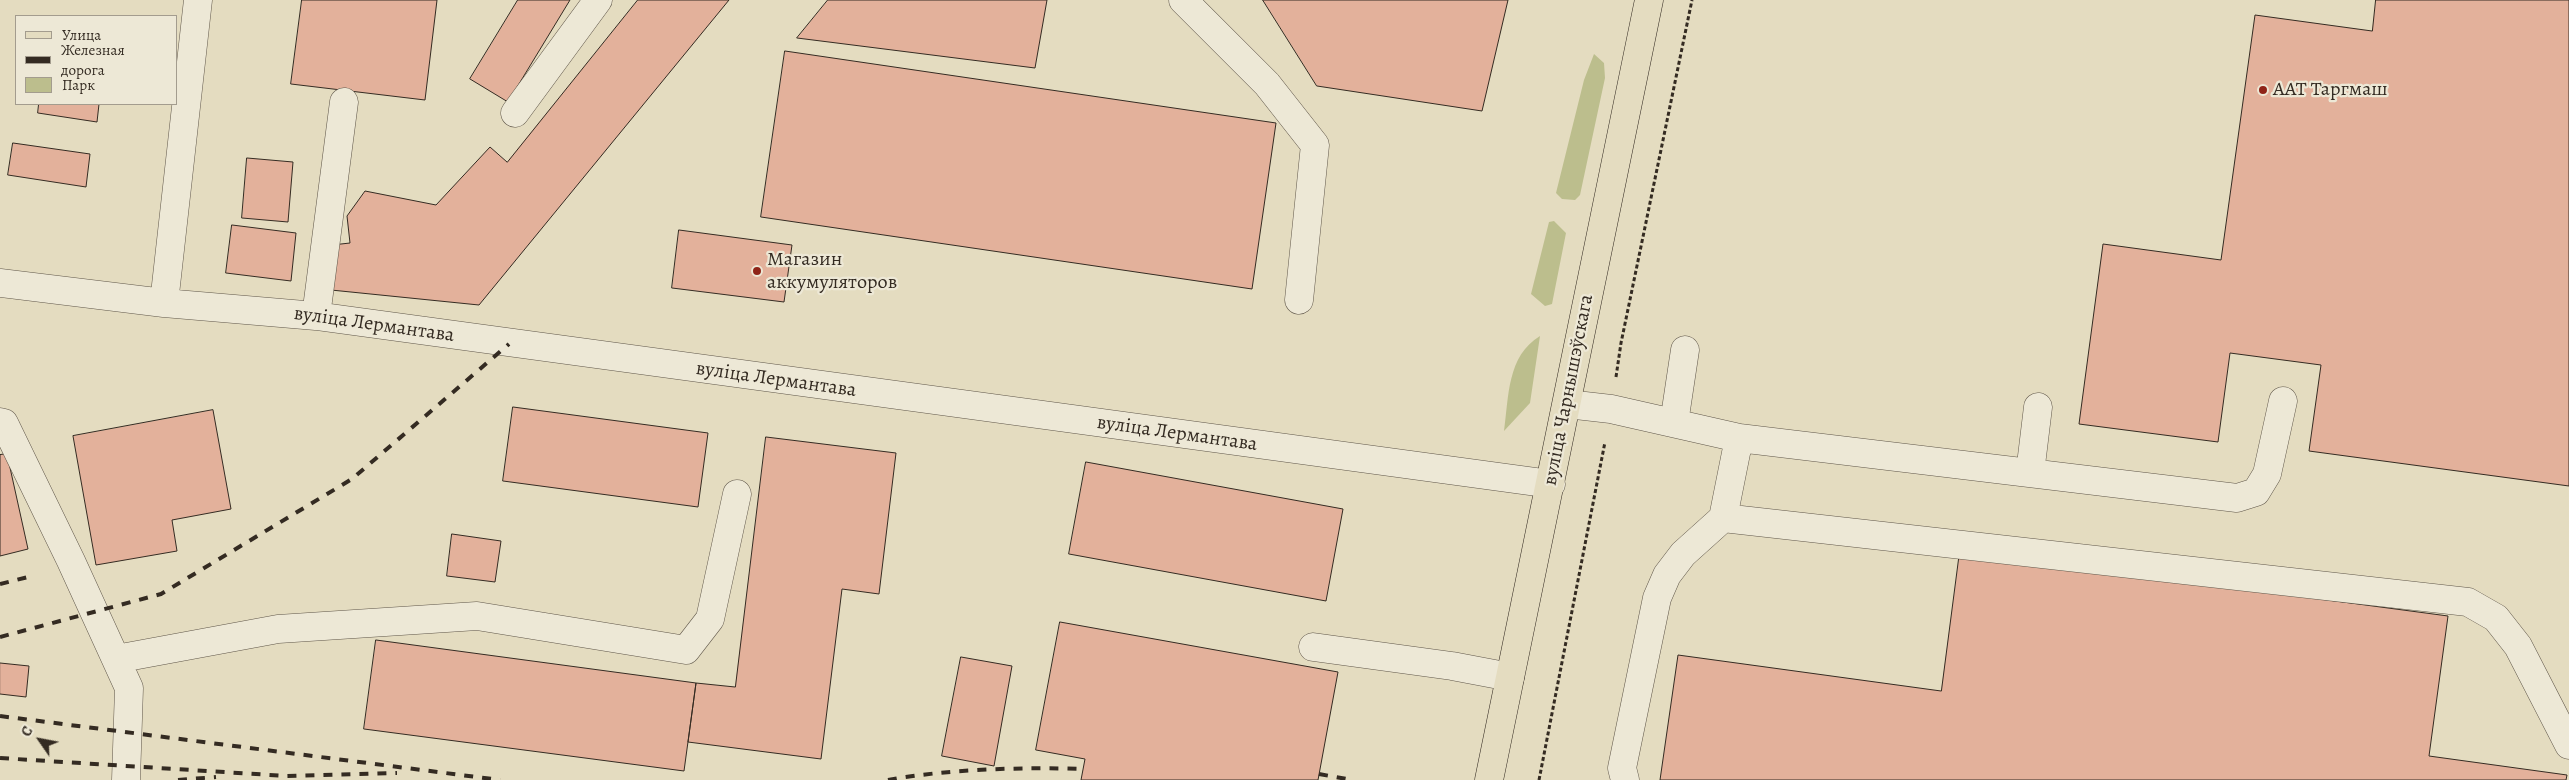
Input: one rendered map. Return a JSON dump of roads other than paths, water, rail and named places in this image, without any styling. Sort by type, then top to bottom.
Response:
[{"type":"main road","name":"вуліца Чарнышэўскага","points":[[1489,780],[1649,0]]},
{"type":"street","points":[[164,303],[198,0]]},
{"type":"street","points":[[516,113],[598,0]]},
{"type":"street","points":[[1184,0],[1267,84],[1315,145],[1299,300]]},
{"type":"street","points":[[316,316],[344,102]]},
{"type":"street","name":"вуліца Лермантава","points":[[0,283],[164,303],[316,316],[1551,484]]},
{"type":"street","points":[[1674,423],[1685,350]]},
{"type":"street","points":[[1567,404],[1611,409],[1739,438],[2237,498],[2256,492],[2267,474],[2283,400]]},
{"type":"street","points":[[2030,473],[2038,407]]},
{"type":"street","points":[[0,422],[4,422],[129,688],[126,780]]},
{"type":"street","points":[[1625,780],[1622,768],[1657,598],[1667,575],[1683,554],[1723,518],[1739,438]]},
{"type":"street","points":[[116,659],[278,630],[477,616],[686,650],[710,619],[737,494]]},
{"type":"street","points":[[1723,518],[2468,602],[2496,618],[2518,646],[2569,745]]},
{"type":"street","points":[[1313,647],[1452,666],[1510,678]]},
{"type":"railway","points":[[0,637],[161,594],[352,479],[509,344]]},
{"type":"railway","points":[[0,584],[32,576]]},
{"type":"railway","points":[[0,716],[500,780]]},
{"type":"railway","points":[[0,758],[287,776],[397,773]]},
{"type":"railway","points":[[888,780],[935,773],[985,770],[1083,769]]},
{"type":"railway","points":[[1319,774],[1352,780]]},
{"type":"railway","points":[[178,780],[216,777]]},
{"type":"place","name":"ААТ Таргмаш","points":[[2263,90]]},
{"type":"place","name":"Магазин аккумуляторов","points":[[757,271]]}]
